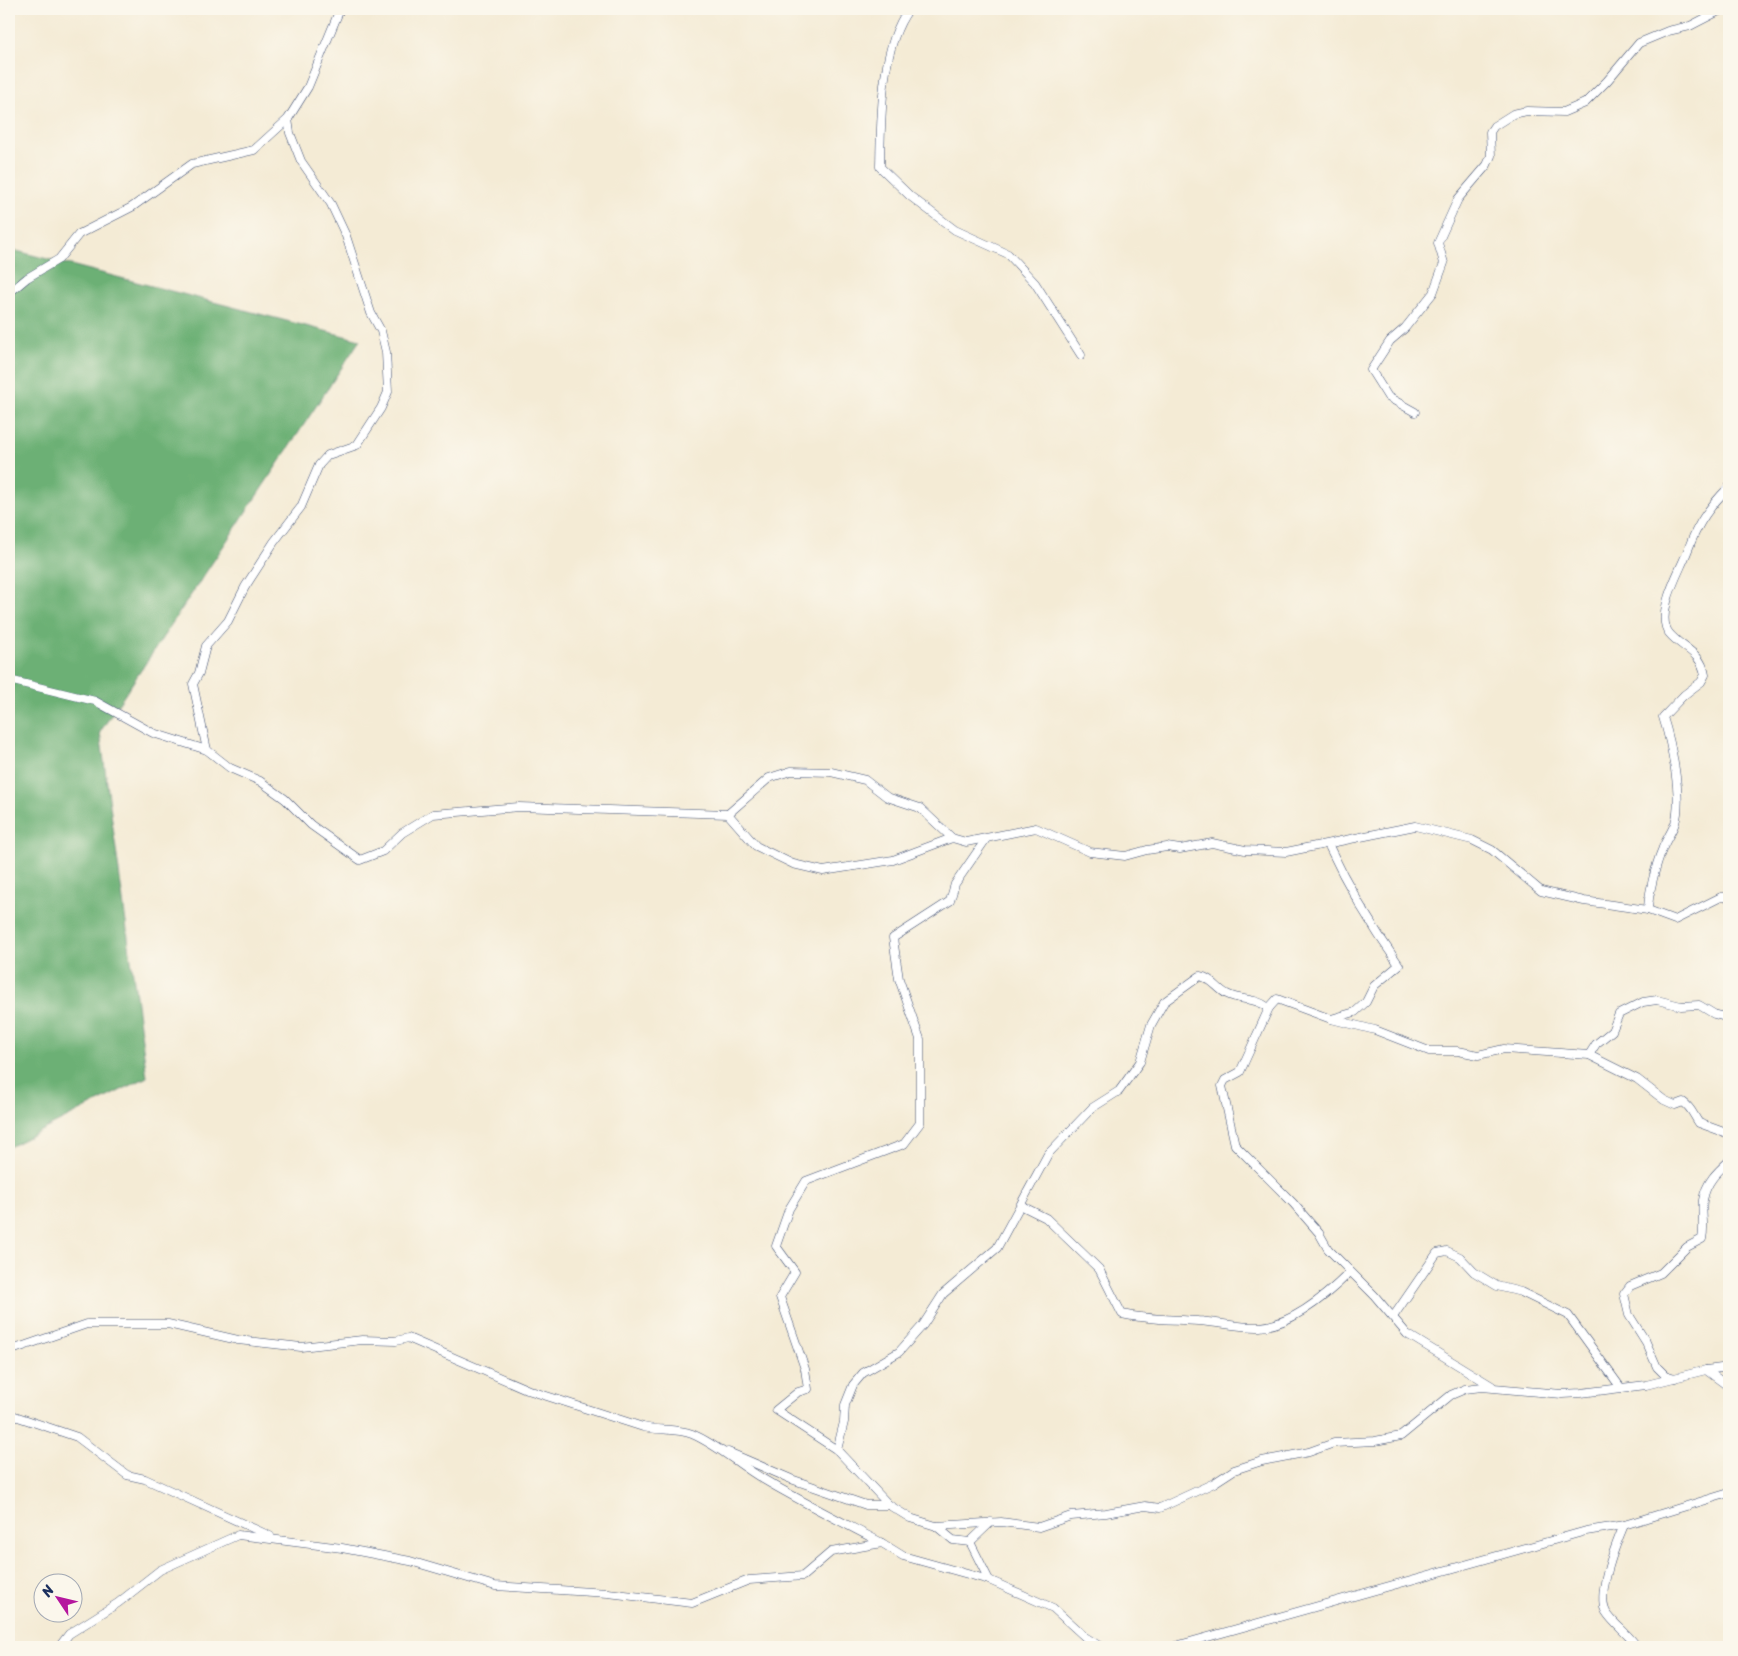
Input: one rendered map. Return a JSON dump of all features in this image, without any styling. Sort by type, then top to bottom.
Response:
[{"type":"street","points":[[9,293],[27,278],[58,259],[79,234],[132,207],[192,164],[254,150],[288,119],[308,87],[340,9]]},
{"type":"street","points":[[909,9],[903,17],[890,54],[882,94],[880,167],[910,196],[955,230],[1008,254],[1035,283],[1081,354]]},
{"type":"street","points":[[1416,412],[1388,397],[1371,370],[1390,341],[1405,328],[1433,293],[1444,263],[1438,243],[1458,199],[1489,160],[1492,150],[1490,132],[1494,126],[1512,114],[1551,110],[1564,112],[1585,103],[1608,81],[1639,42],[1668,31],[1690,26],[1723,9]]},
{"type":"street","points":[[207,750],[193,684],[199,673],[206,646],[228,621],[259,565],[301,507],[319,465],[328,454],[357,445],[381,408],[388,392],[387,360],[381,331],[368,304],[346,236],[331,204],[302,161],[290,133],[288,119]]},
{"type":"street","points":[[1648,910],[1648,899],[1661,851],[1675,822],[1677,799],[1672,744],[1663,716],[1684,695],[1701,682],[1705,675],[1704,666],[1696,655],[1668,632],[1665,617],[1672,583],[1696,530],[1729,487]]},
{"type":"street","points":[[9,680],[95,701],[153,733],[207,750],[230,768],[260,781],[285,799],[311,825],[360,860],[383,851],[402,834],[433,814],[519,807],[728,814],[768,778],[792,771],[831,772],[865,780],[887,796],[920,808],[952,838],[966,842],[1036,828],[1090,852],[1125,856],[1167,847],[1180,849],[1212,843],[1245,850],[1286,852],[1415,826],[1472,840],[1492,850],[1541,891],[1584,901],[1648,910],[1675,920],[1721,897],[1729,897]]},
{"type":"street","points":[[728,814],[756,846],[793,864],[823,871],[893,860],[952,838]]},
{"type":"street","points":[[986,839],[955,884],[950,901],[893,938],[899,979],[920,1039],[920,1123],[904,1144],[806,1181],[789,1209],[776,1246],[796,1272],[780,1297],[806,1369],[808,1389],[798,1392],[776,1410],[837,1450],[889,1505],[910,1518],[936,1526],[991,1522],[1039,1527],[1071,1516],[1106,1513],[1146,1506],[1160,1508],[1214,1483],[1234,1470],[1262,1461],[1309,1452],[1334,1443],[1375,1441],[1401,1436],[1451,1395],[1465,1389],[1482,1387],[1497,1390],[1562,1394],[1621,1388],[1729,1367]]},
{"type":"street","points":[[1328,844],[1341,872],[1372,926],[1399,965],[1374,986],[1366,1002],[1355,1012],[1331,1019]]},
{"type":"street","points":[[837,1450],[844,1422],[845,1405],[853,1385],[863,1373],[899,1352],[923,1325],[942,1294],[997,1248],[1022,1206],[1048,1154],[1092,1108],[1119,1091],[1140,1062],[1151,1025],[1164,1002],[1200,976],[1213,982],[1227,994],[1258,1000],[1269,1008]]},
{"type":"street","points":[[1497,1390],[1407,1334],[1328,1249],[1319,1233],[1293,1203],[1235,1145],[1222,1086],[1225,1080],[1240,1072],[1269,1008],[1277,999],[1331,1019],[1375,1030],[1429,1051],[1458,1051],[1478,1055],[1504,1049],[1588,1054],[1638,1079],[1664,1100],[1675,1105],[1683,1102],[1691,1108],[1699,1124],[1729,1134]]},
{"type":"street","points":[[1588,1054],[1596,1044],[1612,1031],[1619,1014],[1643,1002],[1657,1000],[1681,1006],[1699,1005],[1714,1014],[1729,1018]]},
{"type":"street","points":[[1677,1378],[1665,1375],[1657,1367],[1646,1342],[1629,1315],[1624,1294],[1630,1286],[1661,1273],[1687,1247],[1702,1239],[1704,1229],[1703,1200],[1711,1178],[1729,1161]]},
{"type":"street","points":[[1022,1206],[1046,1218],[1099,1269],[1122,1314],[1144,1319],[1260,1327],[1289,1317],[1308,1307],[1326,1295],[1350,1272]]},
{"type":"street","points":[[1393,1317],[1437,1253],[1448,1250],[1460,1257],[1474,1272],[1497,1286],[1521,1292],[1568,1315],[1621,1388]]},
{"type":"street","points":[[9,1351],[87,1324],[168,1324],[238,1340],[301,1347],[362,1340],[396,1341],[408,1338],[531,1391],[658,1431],[668,1429],[690,1433],[718,1448],[766,1480],[904,1556],[989,1580],[1053,1608],[1085,1637],[1101,1647]]},
{"type":"street","points":[[1706,1370],[1729,1387]]},
{"type":"street","points":[[9,1414],[77,1437],[127,1475],[146,1479],[276,1539]]},
{"type":"street","points":[[718,1448],[791,1478],[866,1505],[889,1505]]},
{"type":"street","points":[[1172,1647],[1586,1531],[1624,1525],[1729,1493]]},
{"type":"street","points":[[970,1542],[991,1522]]},
{"type":"street","points":[[1624,1525],[1614,1550],[1602,1601],[1606,1612],[1637,1647]]},
{"type":"street","points":[[936,1526],[953,1540],[970,1542]]},
{"type":"street","points":[[59,1647],[69,1634],[118,1603],[160,1570],[238,1535],[276,1539],[410,1561],[495,1586],[608,1593],[692,1602],[749,1580],[803,1576],[831,1552],[882,1543]]},
{"type":"street","points":[[970,1542],[989,1580]]},
{"type":"green space","points":[[9,249],[360,340],[100,732],[147,1077],[9,1147]]}]
